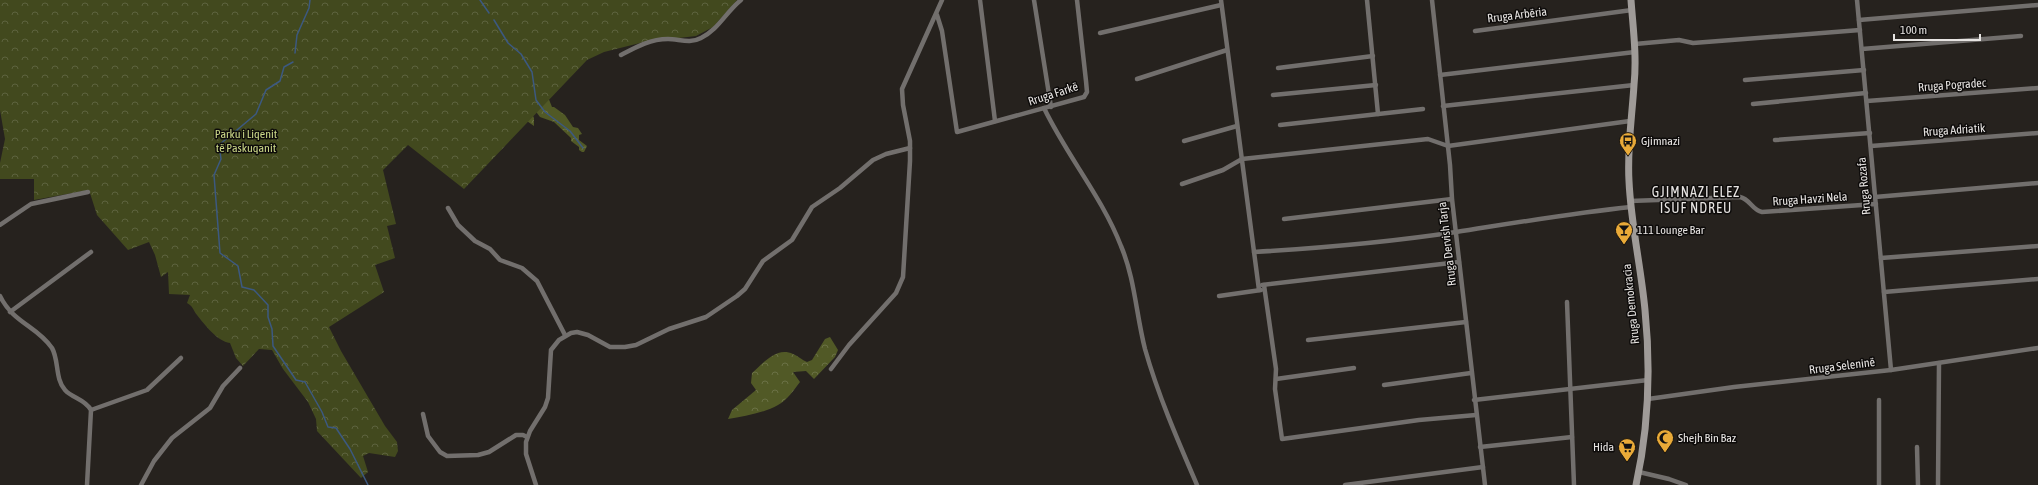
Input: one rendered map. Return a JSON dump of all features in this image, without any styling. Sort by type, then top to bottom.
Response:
[{"type":"main road","name":"Rruga Demokracia","points":[[1631,0],[1635,48],[1634,85],[1630,121],[1628,165],[1631,204],[1645,311],[1648,380],[1646,436],[1636,485]]},
{"type":"street","points":[[621,55],[644,43],[668,39],[693,41],[701,38],[720,23],[741,0]]},
{"type":"street","points":[[831,370],[849,345],[889,302],[900,285],[905,264],[910,148],[902,90],[942,0]]},
{"type":"street","points":[[980,0],[995,121]]},
{"type":"street","points":[[1034,0],[1051,107]]},
{"type":"street","name":"Rruga Farkë","points":[[937,14],[942,31],[957,132],[1084,97],[1086,92],[1076,0]]},
{"type":"street","points":[[1367,0],[1378,114]]},
{"type":"street","name":"Rruga Dervish Tarja","points":[[1432,0],[1448,146],[1455,232],[1485,485]]},
{"type":"street","name":"Rruga Rozafa","points":[[1857,0],[1891,370]]},
{"type":"street","points":[[1100,33],[1221,2],[1254,252],[1276,369],[1275,389],[1282,439],[1419,420],[1476,415]]},
{"type":"street","points":[[1859,20],[2038,5]]},
{"type":"street","name":"Rruga Arbëria","points":[[1475,30],[1632,10]]},
{"type":"street","points":[[1440,75],[1635,48],[1679,40],[1687,43],[1701,43],[1860,30]]},
{"type":"street","points":[[1862,49],[2021,36]]},
{"type":"street","points":[[1137,79],[1227,50]]},
{"type":"street","points":[[1278,68],[1373,56]]},
{"type":"street","points":[[1745,80],[1864,70]]},
{"type":"street","points":[[1273,95],[1376,85]]},
{"type":"street","points":[[1443,106],[1634,85]]},
{"type":"street","name":"Rruga Pogradec","points":[[1867,101],[2038,88]]},
{"type":"street","points":[[1753,104],[1866,93]]},
{"type":"street","points":[[1044,108],[1055,131],[1094,194],[1121,244],[1133,283],[1145,347],[1151,368],[1196,485]]},
{"type":"street","points":[[1280,125],[1423,109]]},
{"type":"street","points":[[1182,184],[1222,170],[1242,159],[1428,139],[1448,146],[1630,121]]},
{"type":"street","points":[[1184,141],[1237,126]]},
{"type":"street","points":[[1775,140],[1870,133]]},
{"type":"street","name":"Rruga Adriatik","points":[[1871,146],[2038,134]]},
{"type":"street","points":[[536,485],[526,454],[527,437],[545,407],[552,350],[558,340],[571,332],[583,333],[610,347],[625,347],[636,345],[670,329],[706,317],[738,296],[745,289],[763,261],[792,240],[812,207],[840,188],[873,160],[886,154],[910,148]]},
{"type":"street","points":[[1875,197],[2038,183]]},
{"type":"street","points":[[0,225],[31,204],[88,192]]},
{"type":"street","name":"Rruga Havzi Nela","points":[[1254,252],[1312,249],[1455,232],[1631,204],[1740,197],[1747,200],[1755,209],[1762,212],[1876,204]]},
{"type":"street","points":[[1284,219],[1452,199]]},
{"type":"street","points":[[448,208],[458,225],[475,241],[490,250],[500,260],[522,268],[537,280],[565,335]]},
{"type":"street","points":[[1881,258],[2038,246]]},
{"type":"street","points":[[10,312],[91,252]]},
{"type":"street","points":[[1219,296],[1261,288],[1459,262]]},
{"type":"street","points":[[1884,292],[2038,279]]},
{"type":"street","points":[[0,296],[10,312],[48,344],[55,355],[62,387],[70,394],[84,402],[91,410],[87,485]]},
{"type":"street","points":[[1567,302],[1574,485]]},
{"type":"street","points":[[1308,340],[1466,322]]},
{"type":"street","name":"Rruga Seleninë","points":[[1648,399],[1734,387],[1891,370],[2038,348]]},
{"type":"street","points":[[91,410],[147,390],[181,358]]},
{"type":"street","points":[[1938,363],[1938,485]]},
{"type":"street","points":[[141,485],[154,461],[172,438],[210,408],[223,386],[240,368]]},
{"type":"street","points":[[1276,378],[1354,368]]},
{"type":"street","points":[[1384,385],[1471,373]]},
{"type":"street","points":[[1474,400],[1648,380]]},
{"type":"street","points":[[1879,400],[1880,485]]},
{"type":"street","points":[[423,414],[428,436],[440,452],[447,456],[478,455],[489,452],[520,434],[527,437]]},
{"type":"street","points":[[1480,447],[1572,437]]},
{"type":"street","points":[[1917,447],[1918,485]]},
{"type":"street","points":[[1345,485],[1483,467]]},
{"type":"street","points":[[1639,472],[1669,478],[1686,485]]},
{"type":"green space","name":"Parku i Liqenit të Paskuqanit","points":[[0,0],[737,0],[713,27],[696,36],[644,42],[604,52],[587,60],[464,189],[408,145],[383,170],[396,224],[387,226],[395,258],[375,265],[384,292],[329,327],[341,351],[385,426],[397,442],[398,451],[395,457],[369,453],[363,456],[368,472],[361,478],[317,431],[316,419],[308,402],[283,369],[272,350],[259,349],[243,366],[236,358],[230,343],[220,339],[212,332],[187,303],[190,295],[169,294],[168,272],[161,277],[155,255],[149,242],[128,250],[97,215],[89,190],[34,200],[34,179],[0,179],[0,163],[5,139],[0,110]]},
{"type":"green space","points":[[501,16],[507,16],[505,19],[507,28],[505,33],[507,33],[510,41],[518,48],[520,46],[529,50],[530,60],[539,60],[537,67],[542,73],[541,79],[544,79],[541,92],[543,97],[548,97],[552,107],[565,115],[573,127],[578,128],[582,134],[579,135],[579,140],[587,146],[584,152],[579,150],[579,147],[571,141],[571,138],[554,122],[540,117],[528,101],[528,73],[518,59],[518,56],[513,55],[509,47],[507,48],[503,43],[495,45],[489,52],[490,55],[485,54],[475,66],[484,74],[493,75],[504,84],[509,91],[512,91],[522,101],[520,103],[530,110],[534,118],[534,126],[524,119],[516,103],[502,90],[471,67],[466,68],[455,80],[451,80],[446,87],[441,88],[437,96],[457,118],[465,123],[466,129],[472,132],[483,147],[490,147],[491,150],[488,155],[486,155],[468,133],[462,130],[458,122],[443,107],[439,100],[436,99],[435,88],[451,77],[464,64],[467,64],[489,47],[492,42],[494,29],[491,21]]},
{"type":"green space","points":[[830,337],[838,350],[835,357],[814,379],[806,371],[793,372],[800,382],[790,395],[781,403],[760,412],[728,419],[732,410],[756,390],[751,383],[752,373],[765,361],[775,354],[787,352],[807,362],[812,360],[825,339]]},
{"type":"waterway","points":[[295,53],[297,35],[309,8],[310,0]]},
{"type":"waterway","points":[[480,0],[489,13]]},
{"type":"waterway","points":[[494,20],[508,43],[521,54],[532,72],[536,100],[545,112],[570,131],[583,148]]},
{"type":"waterway","points":[[293,62],[284,67],[280,81],[266,90],[256,114],[219,145],[221,159],[214,175],[220,253],[238,266],[242,287],[254,290],[268,305],[268,317],[272,329],[273,346],[296,380],[305,382],[322,412],[328,427],[336,428],[350,449],[368,485]]},
{"type":"place","name":"Gjimnazi","points":[[1628,156]]},
{"type":"place","name":"111 Lounge Bar","points":[[1624,245]]},
{"type":"place","name":"Shejh Bin Baz","points":[[1665,453]]},
{"type":"place","name":"Hida","points":[[1627,462]]},
{"type":"district","name":"GJIMNAZI ELEZ ISUF NDREU","points":[[1696,200]]}]
